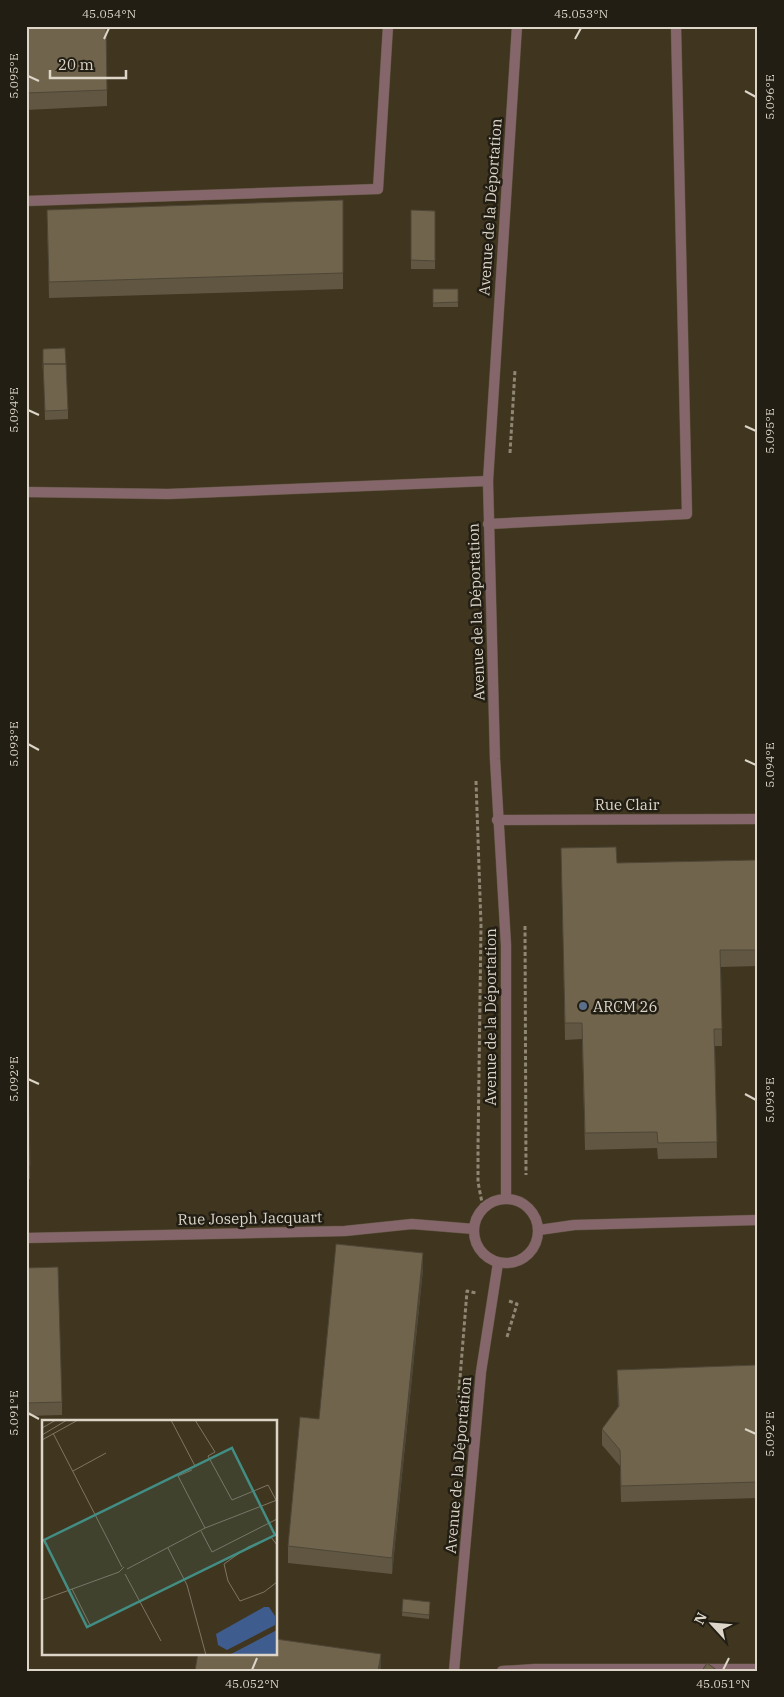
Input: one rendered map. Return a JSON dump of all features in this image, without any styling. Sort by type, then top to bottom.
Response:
[{"type":"street","points":[[26,201],[378,189],[388,26]]},
{"type":"street","name":"Avenue de la Déportation","points":[[506,1198],[506,945],[497,820],[488,482],[517,26]]},
{"type":"street","points":[[488,524],[687,514],[676,26]]},
{"type":"street","points":[[26,492],[168,494],[488,482]]},
{"type":"street","name":"Rue Clair","points":[[497,820],[758,819]]},
{"type":"street","points":[[506,1198],[522,1203],[531,1210],[537,1219],[539,1230],[536,1245],[526,1257],[512,1263],[498,1262],[485,1256],[476,1244],[474,1230],[477,1218],[483,1208],[494,1201],[506,1198]]},
{"type":"street","points":[[539,1230],[574,1225],[758,1220]]},
{"type":"street","name":"Rue Joseph Jacquart","points":[[26,1238],[345,1232],[412,1224],[474,1230]]},
{"type":"street","name":"Avenue de la Déportation","points":[[454,1671],[482,1372],[498,1262]]},
{"type":"street","points":[[502,1671],[535,1669],[758,1669]]},
{"type":"path","points":[[509,460],[513,434],[516,367]]},
{"type":"path","points":[[522,1203],[528,1162],[527,945],[524,916]]},
{"type":"building","points":[[26,26],[106,26],[107,90],[26,93]]},
{"type":"building","points":[[343,200],[343,273],[49,282],[47,210]]},
{"type":"building","points":[[411,210],[435,211],[435,261],[411,260]]},
{"type":"building","points":[[433,289],[458,289],[458,302],[433,303]]},
{"type":"building","points":[[65,348],[66,364],[43,364],[43,349]]},
{"type":"building","points":[[43,364],[66,364],[68,410],[45,411]]},
{"type":"building","points":[[616,847],[617,863],[758,860],[758,950],[720,950],[722,1029],[714,1029],[717,1142],[658,1143],[657,1132],[585,1133],[582,1023],[565,1023],[561,848]]},
{"type":"building","points":[[26,1053],[28,1053],[30,1166],[26,1166]]},
{"type":"building","points":[[336,1244],[423,1253],[392,1558],[288,1546],[300,1417],[319,1419]]},
{"type":"building","points":[[58,1267],[62,1402],[26,1403],[26,1268]]},
{"type":"building","points":[[758,1365],[758,1482],[621,1486],[620,1450],[602,1429],[619,1406],[617,1370]]},
{"type":"building","points":[[403,1599],[430,1602],[429,1615],[402,1612]]},
{"type":"building","points":[[278,1639],[381,1654],[378,1671],[195,1671],[198,1654],[278,1654]]},
{"type":"building","points":[[707,1663],[718,1671],[702,1671]]},
{"type":"place","name":"ARCM 26","points":[[583,1006]]}]
